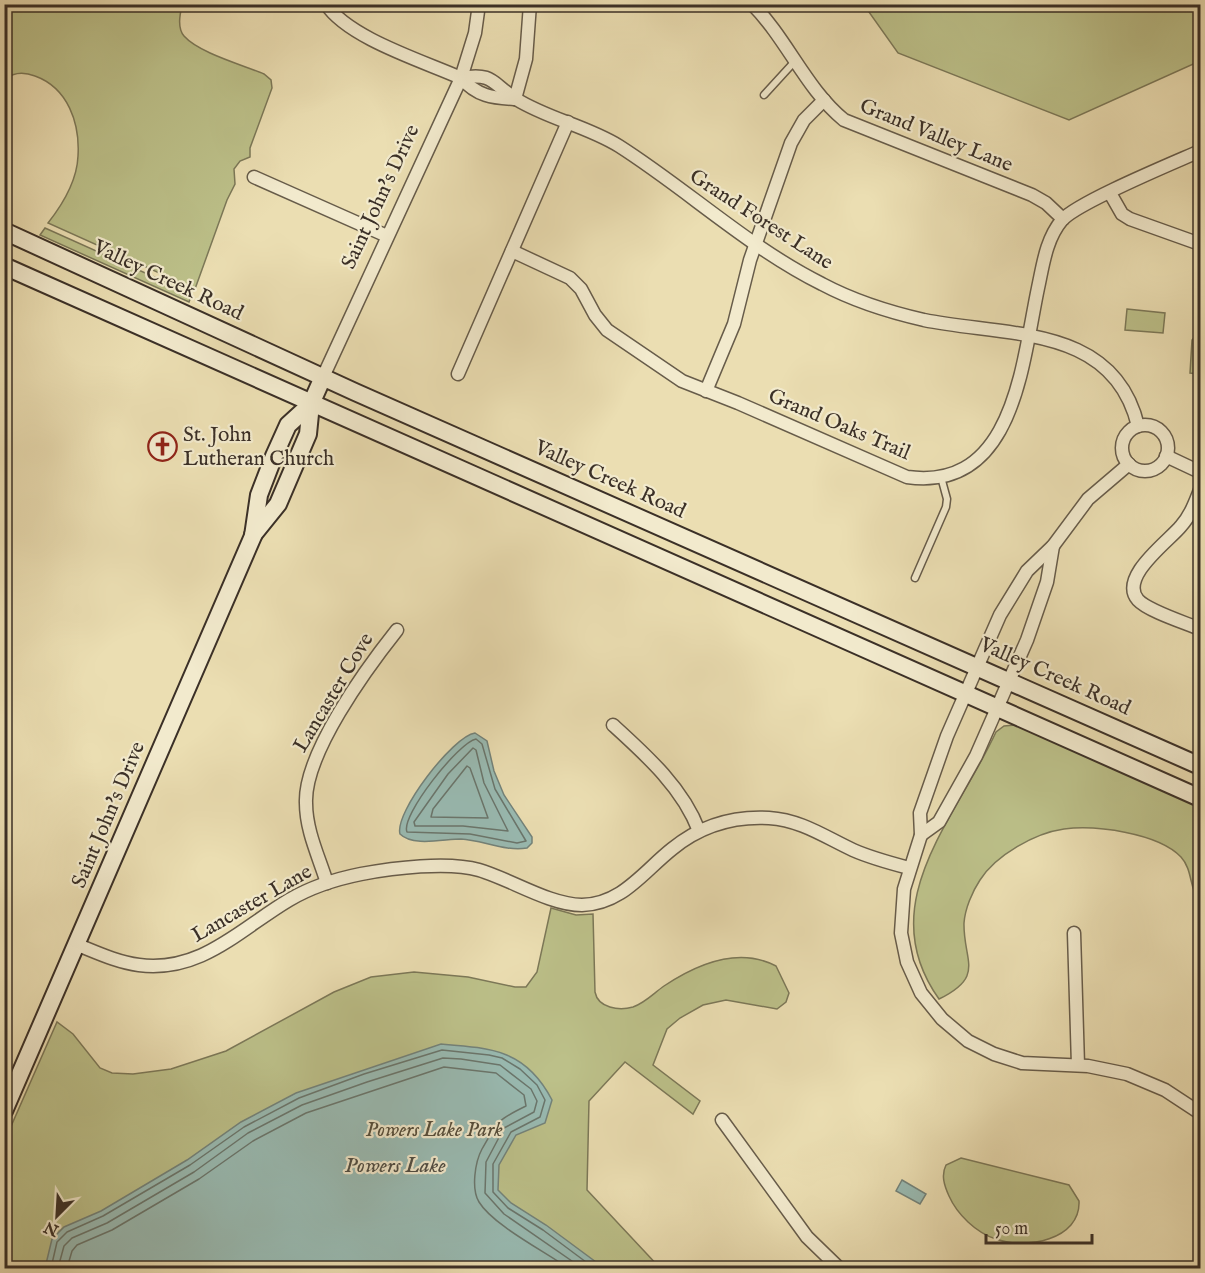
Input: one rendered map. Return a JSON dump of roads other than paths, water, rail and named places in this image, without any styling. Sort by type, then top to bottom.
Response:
[{"type":"main road","name":"Valley Creek Road","points":[[4,231],[323,377],[1200,766]]},
{"type":"main road","points":[[4,266],[1200,798]]},
{"type":"main road","name":"Saint John's Drive","points":[[4,1111],[78,945],[253,536],[278,504],[300,454],[308,434],[311,404],[323,377]]},
{"type":"street","name":"Grand Forest Lane","points":[[326,4],[338,19],[351,29],[461,78],[472,90],[491,98],[515,99],[619,146],[755,244],[808,278],[871,305],[925,320],[1027,336],[1066,345],[1099,360],[1112,372],[1127,392],[1138,426]]},
{"type":"street","name":"Saint John's Drive","points":[[323,377],[461,78],[475,33],[479,4]]},
{"type":"street","points":[[515,99],[526,59],[530,4]]},
{"type":"street","name":"Grand Valley Lane","points":[[752,4],[824,100],[839,116],[855,126],[1032,195],[1046,203],[1063,219]]},
{"type":"street","points":[[706,392],[734,324],[755,244],[795,134],[808,114],[824,100]]},
{"type":"street","points":[[458,374],[568,122]]},
{"type":"street","points":[[1063,219],[1110,193],[1200,151]]},
{"type":"street","points":[[254,177],[387,236]]},
{"type":"street","points":[[1110,193],[1122,213],[1131,219],[1200,244]]},
{"type":"street","name":"Grand Oaks Trail","points":[[512,251],[570,278],[581,289],[594,315],[607,330],[682,381],[907,477],[924,479],[958,473],[971,466],[992,445],[1010,408],[1018,383],[1046,250],[1063,219]]},
{"type":"street","points":[[1146,424],[1161,431],[1168,445],[1166,456],[1161,464],[1148,470],[1129,464],[1124,458],[1122,442],[1125,435],[1138,426],[1146,424]]},
{"type":"street","points":[[1166,456],[1200,472]]},
{"type":"street","points":[[1129,464],[1088,499],[1053,546],[1027,571],[1000,615],[965,694],[920,813],[921,835],[909,868],[900,910],[903,944],[915,980],[938,1015],[962,1037],[1000,1057],[1033,1064],[1078,1065],[1119,1072],[1143,1080],[1172,1094],[1200,1113]]},
{"type":"street","points":[[1200,490],[1183,524],[1144,564],[1134,585],[1134,592],[1143,604],[1200,629]]},
{"type":"street","points":[[921,835],[939,822],[974,760],[1027,640],[1047,582],[1053,546]]},
{"type":"street","name":"Lancaster Cove","points":[[327,883],[307,819],[308,776],[328,733],[397,630]]},
{"type":"street","points":[[613,725],[663,774],[685,804],[699,831]]},
{"type":"street","name":"Lancaster Lane","points":[[78,945],[133,964],[161,965],[182,962],[218,949],[288,901],[327,883],[383,871],[465,867],[564,902],[592,904],[619,895],[672,848],[699,831],[743,818],[781,819],[807,826],[860,853],[909,868]]},
{"type":"street","points":[[1074,933],[1078,1065]]},
{"type":"street","points":[[722,1120],[807,1238],[838,1269]]},
{"type":"lane","points":[[764,95],[796,60]]},
{"type":"lane","points":[[915,578],[947,502],[940,477]]},
{"type":"water","points":[[475,733],[487,741],[494,771],[504,795],[532,837],[532,843],[527,848],[502,847],[461,839],[421,841],[406,838],[400,834],[406,810],[427,777],[453,747],[465,737]]},
{"type":"water","name":"Powers Lake","points":[[441,1044],[476,1047],[506,1055],[519,1061],[542,1083],[552,1100],[545,1123],[516,1135],[499,1165],[498,1190],[511,1203],[546,1225],[604,1268],[45,1268],[52,1239],[64,1227],[101,1211],[187,1160],[241,1122],[296,1093]]},
{"type":"water","points":[[902,1180],[926,1194],[920,1204],[896,1191]]},
{"type":"place","name":"St. John Lutheran Church","points":[[162,447]]},
{"type":"park label","name":"Powers Lake Park","points":[[434,1130]]}]
